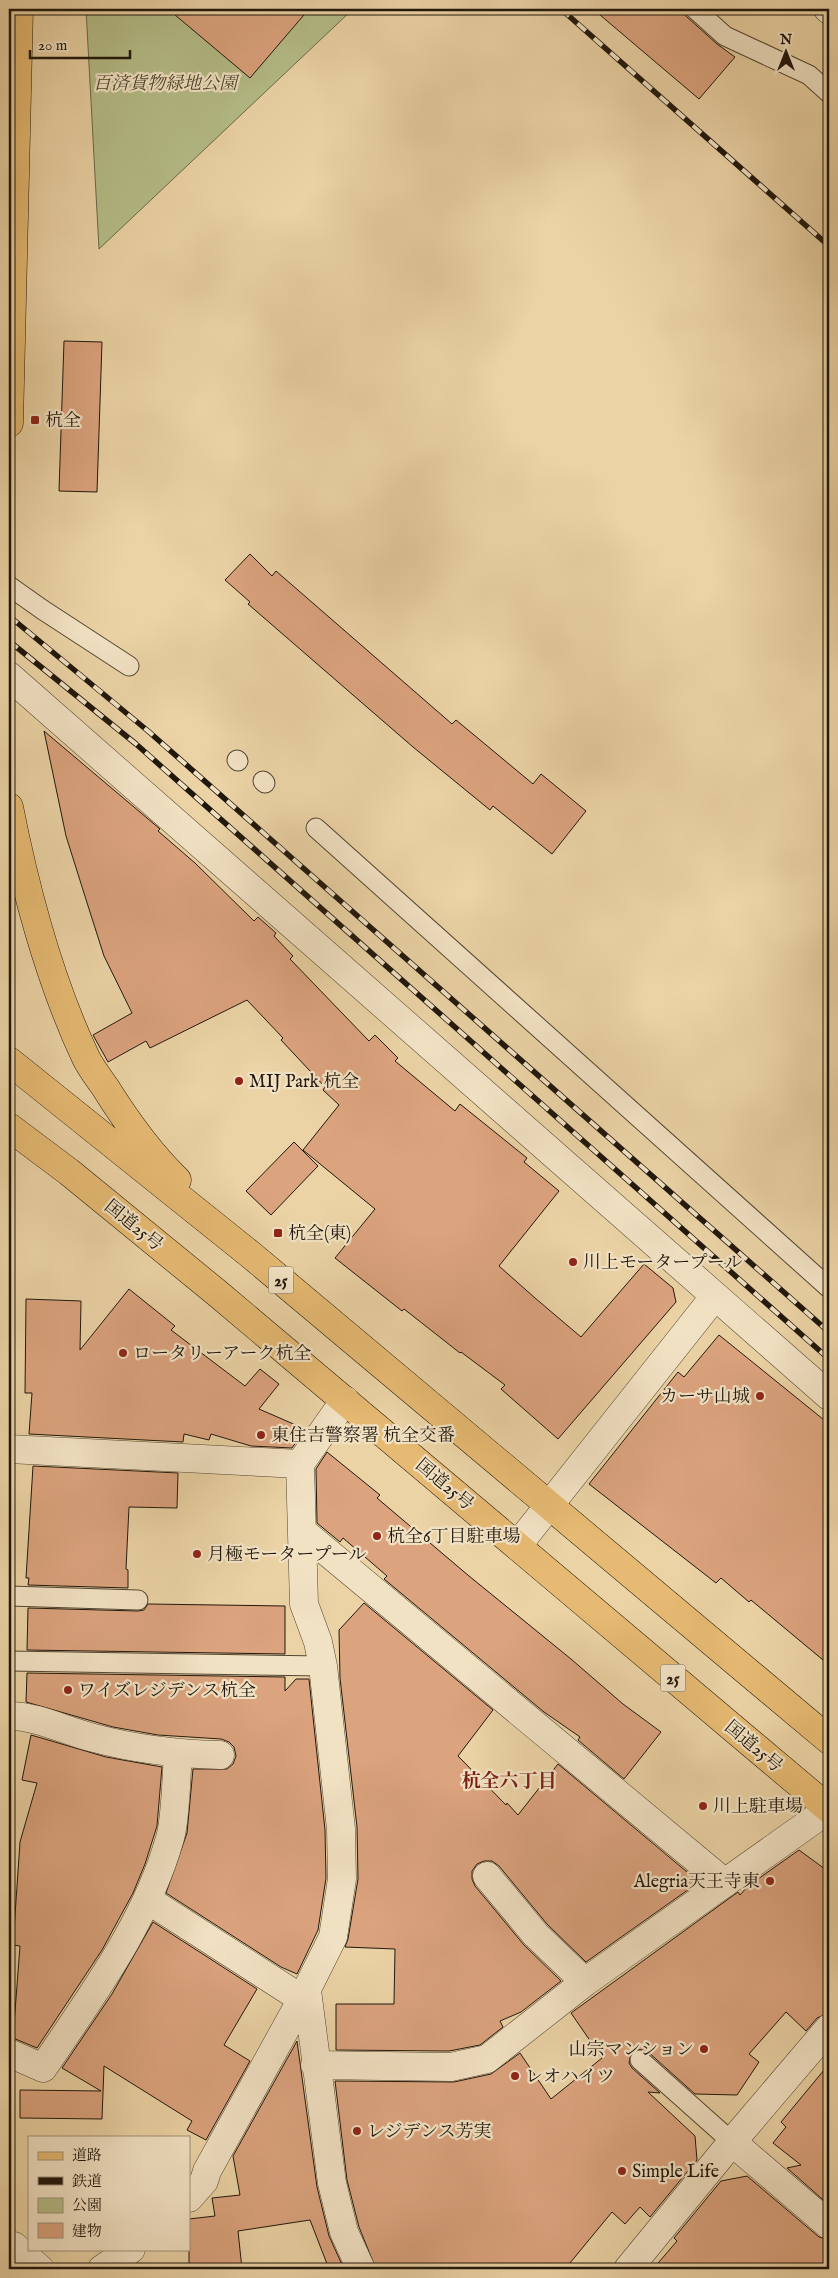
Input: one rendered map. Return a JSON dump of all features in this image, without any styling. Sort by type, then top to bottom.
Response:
[{"type":"main road","points":[[9,423],[19,9]]},
{"type":"main road","points":[[9,807],[21,866],[38,924],[62,1000],[87,1059],[122,1115],[172,1176],[251,1255]]},
{"type":"main road","name":"25","points":[[9,1061],[251,1255],[829,1740]]},
{"type":"main road","name":"国道25号","points":[[9,1127],[69,1172],[345,1400],[829,1809]]},
{"type":"street","points":[[9,676],[829,1396]]},
{"type":"street","points":[[517,1546],[715,1296]]},
{"type":"street","points":[[190,2197],[204,2181],[207,2171],[304,1995],[333,1937],[342,1879],[341,1829],[323,1666],[318,1642],[304,1604],[300,1464],[345,1400]]},
{"type":"street","points":[[9,1450],[300,1464]]},
{"type":"street","points":[[302,1531],[725,1883]]},
{"type":"street","points":[[9,1716],[24,1716],[94,1738],[178,1754],[220,1755]]},
{"type":"street","points":[[9,2053],[43,2068],[104,1978],[148,1900],[171,1836],[178,1754]]},
{"type":"street","points":[[315,2065],[451,2067],[487,2059],[585,1982],[829,1809]]},
{"type":"street","points":[[486,1876],[536,1935],[585,1982]]},
{"type":"street","points":[[148,1900],[304,1995],[332,2183],[344,2232],[360,2269]]},
{"type":"street","points":[[628,2269],[829,2028]]},
{"type":"street","points":[[732,2142],[829,2224]]},
{"type":"street","points":[[9,2246],[14,2246],[40,2269]]},
{"type":"street","points":[[102,2269],[130,2250]]},
{"type":"lane","points":[[695,9],[725,36],[809,75],[829,93]]},
{"type":"lane","points":[[9,586],[129,666]]},
{"type":"lane","points":[[316,828],[829,1288]]},
{"type":"lane","points":[[9,1596],[138,1600]]},
{"type":"lane","points":[[9,1661],[323,1666]]},
{"type":"lane","points":[[640,2060],[732,2142]]},
{"type":"green space","name":"百済貨物緑地公園","points":[[86,9],[353,9],[99,249]]},
{"type":"building","points":[[168,9],[309,9],[250,78]]},
{"type":"building","points":[[593,9],[678,9],[717,44],[735,57],[699,99]]},
{"type":"building","points":[[64,341],[102,342],[97,492],[59,491]]},
{"type":"building","points":[[250,554],[272,576],[276,571],[452,724],[456,720],[533,784],[541,774],[586,811],[552,854],[493,806],[490,810],[413,747],[248,604],[250,602],[225,580]]},
{"type":"building","points":[[44,731],[160,829],[158,831],[195,863],[254,921],[258,917],[276,933],[274,936],[293,956],[290,959],[369,1041],[375,1035],[398,1058],[395,1061],[455,1111],[460,1104],[527,1158],[524,1162],[559,1191],[499,1266],[535,1298],[581,1337],[644,1264],[673,1288],[676,1302],[558,1439],[501,1389],[505,1385],[404,1309],[402,1311],[335,1258],[375,1209],[303,1150],[339,1105],[323,1090],[325,1087],[247,1000],[150,1048],[146,1041],[108,1062],[93,1035],[132,1013],[104,956],[66,836]]},
{"type":"building","points":[[294,1142],[318,1166],[271,1215],[246,1191]]},
{"type":"building","points":[[129,1289],[175,1326],[171,1330],[245,1386],[260,1369],[279,1384],[259,1409],[305,1429],[292,1448],[251,1446],[211,1434],[209,1440],[184,1434],[183,1442],[29,1434],[32,1393],[25,1393],[26,1299],[81,1301],[80,1350]]},
{"type":"building","points":[[719,1335],[829,1424],[829,1665],[751,1600],[749,1602],[721,1578],[716,1583],[589,1484],[678,1372],[684,1377]]},
{"type":"building","points":[[327,1452],[380,1495],[377,1498],[469,1576],[623,1704],[661,1732],[624,1779],[578,1740],[580,1737],[544,1712],[384,1579],[387,1576],[343,1538],[340,1542],[317,1523],[316,1469]]},
{"type":"building","points":[[33,1466],[178,1473],[177,1508],[129,1507],[126,1569],[128,1570],[128,1588],[28,1585],[29,1578],[26,1578]]},
{"type":"building","points":[[364,1603],[493,1710],[458,1756],[518,1815],[558,1764],[699,1882],[586,1962],[547,1924],[499,1866],[492,1861],[484,1861],[477,1864],[472,1871],[472,1879],[475,1886],[524,1945],[561,1981],[521,2012],[500,2021],[503,2027],[480,2045],[449,2051],[336,2050],[336,2004],[394,2004],[395,1949],[345,1947],[358,1879],[357,1827],[340,1678],[339,1630]]},
{"type":"building","points":[[148,1604],[285,1606],[285,1654],[27,1650],[28,1608],[138,1611],[144,1610]]},
{"type":"building","points":[[27,1673],[285,1677],[285,1691],[296,1679],[309,1679],[325,1830],[326,1878],[318,1930],[297,1974],[281,1967],[166,1893],[187,1833],[193,1769],[227,1769],[233,1764],[236,1756],[234,1747],[229,1742],[221,1739],[158,1735],[113,1727],[26,1702]]},
{"type":"building","points":[[31,1735],[106,1757],[162,1767],[157,1826],[145,1864],[133,1893],[102,1950],[37,2048],[13,2038],[20,1946],[13,1945],[20,1842],[37,1783],[22,1780]]},
{"type":"building","points":[[799,1850],[829,1872],[829,2013],[817,2018],[806,2031],[786,2012],[749,2054],[759,2062],[737,2095],[695,2094],[647,2051],[637,2049],[631,2053],[629,2063],[632,2068],[660,2093],[648,2092],[695,2136],[697,2160],[650,2217],[640,2207],[625,2224],[612,2212],[565,2269],[376,2269],[359,2227],[347,2180],[335,2081],[454,2082],[491,2074],[520,2053],[551,2099],[602,2058],[571,2013],[738,1892],[740,1895],[748,1886]]},
{"type":"building","points":[[153,1922],[257,1989],[224,2045],[250,2061],[206,2140],[187,2130],[192,2121],[104,2066],[102,2119],[20,2118],[20,2090],[101,2091],[62,2068],[112,1994]]},
{"type":"building","points":[[297,2041],[317,2187],[329,2236],[344,2269],[329,2269],[310,2220],[238,2231],[242,2269],[189,2269],[190,2219],[215,2216],[212,2198],[240,2195],[233,2156]]},
{"type":"building","points":[[829,2064],[829,2205],[787,2168],[801,2165],[773,2143],[786,2127],[781,2122]]},
{"type":"building","points":[[747,2176],[819,2237],[829,2240],[829,2269],[653,2269],[677,2241],[674,2238],[721,2181]]},
{"type":"railway","points":[[561,9],[829,246]]},
{"type":"railway","points":[[9,616],[148,731],[829,1332]]},
{"type":"railway","points":[[9,641],[136,744],[829,1359]]},
{"type":"place","name":"杭全","points":[[35,420]]},
{"type":"place","name":"MIJ Park 杭全","points":[[239,1081]]},
{"type":"place","name":"杭全(東)","points":[[278,1233]]},
{"type":"place","name":"川上モータープール","points":[[573,1262]]},
{"type":"place","name":"ロータリーアーク杭全","points":[[123,1353]]},
{"type":"place","name":"カーサ山城","points":[[760,1396]]},
{"type":"place","name":"東住吉警察署 杭全交番","points":[[261,1435]]},
{"type":"place","name":"杭全6丁目駐車場","points":[[377,1536]]},
{"type":"place","name":"月極モータープール","points":[[197,1554]]},
{"type":"place","name":"ワイズレジデンス杭全","points":[[68,1690]]},
{"type":"place","name":"川上駐車場","points":[[703,1806]]},
{"type":"place","name":"Alegria天王寺東","points":[[770,1881]]},
{"type":"place","name":"山宗マンション","points":[[704,2049]]},
{"type":"place","name":"レオハイツ","points":[[515,2076]]},
{"type":"place","name":"レジデンス芳実","points":[[357,2131]]},
{"type":"place","name":"Simple Life","points":[[622,2171]]},
{"type":"district","name":"杭全六丁目","points":[[509,1780]]}]
